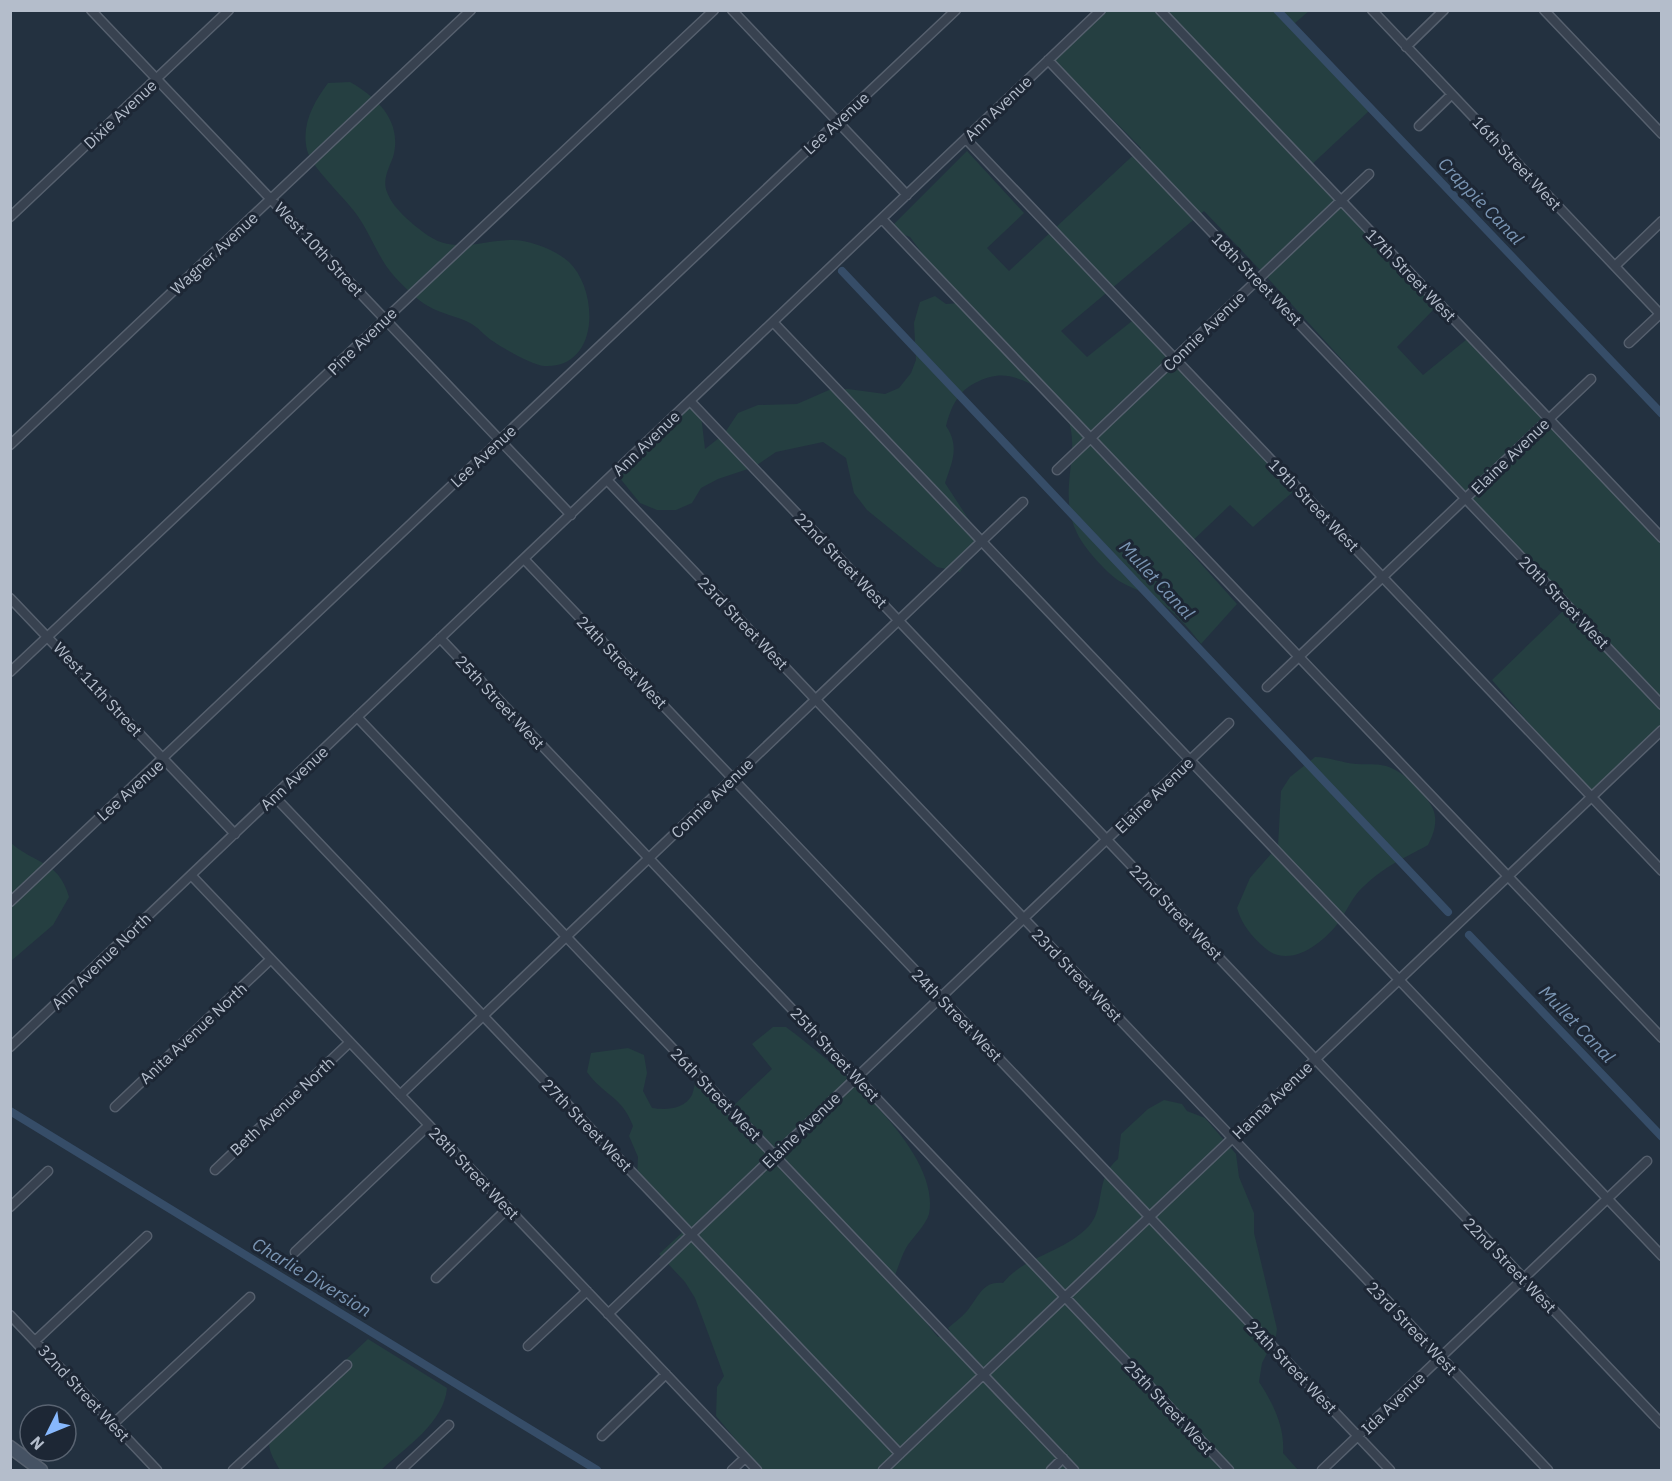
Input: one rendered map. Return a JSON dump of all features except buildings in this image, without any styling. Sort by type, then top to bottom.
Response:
[{"type":"street","name":"West 10th Street","points":[[91,10],[571,515]]},
{"type":"street","name":"Dixie Avenue","points":[[10,217],[229,10]]},
{"type":"street","name":"Wagner Avenue","points":[[10,445],[471,10]]},
{"type":"street","name":"Pine Avenue","points":[[10,672],[714,10]]},
{"type":"street","points":[[732,10],[907,195]]},
{"type":"street","name":"Lee Avenue","points":[[10,902],[956,10]]},
{"type":"street","name":"Ann Avenue","points":[[191,875],[1101,10]]},
{"type":"street","name":"17th Street West","points":[[1160,10],[1662,538]]},
{"type":"street","name":"16th Street West","points":[[1372,10],[1661,315]]},
{"type":"street","points":[[1406,46],[1444,10]]},
{"type":"street","points":[[1544,10],[1662,134]]},
{"type":"street","name":"18th Street West","points":[[1048,60],[1466,499]]},
{"type":"street","points":[[1419,126],[1451,94]]},
{"type":"street","name":"19th Street West","points":[[966,139],[1662,872]]},
{"type":"street","name":"Connie Avenue","points":[[1057,470],[1369,174]]},
{"type":"street","points":[[882,219],[1662,1038]]},
{"type":"street","points":[[1615,266],[1662,221]]},
{"type":"street","points":[[1629,343],[1661,315]]},
{"type":"street","points":[[773,322],[1662,1256]]},
{"type":"street","name":"Elaine Avenue","points":[[1268,687],[1591,379]]},
{"type":"street","name":"22nd Street West","points":[[690,400],[1662,1424]]},
{"type":"street","name":"23rd Street West","points":[[607,480],[1548,1470]]},
{"type":"street","name":"20th Street West","points":[[1466,499],[1662,705]]},
{"type":"street","name":"Connie Avenue","points":[[400,1095],[1023,502]]},
{"type":"street","name":"24th Street West","points":[[524,559],[1390,1470]]},
{"type":"street","name":"West 11th Street","points":[[10,598],[235,834]]},
{"type":"street","name":"25th Street West","points":[[440,638],[1229,1470]]},
{"type":"street","name":"26th Street West","points":[[357,717],[1074,1470]]},
{"type":"street","name":"Elaine Avenue","points":[[608,1314],[1229,723]]},
{"type":"street","name":"Hanna Avenue","points":[[883,1470],[1662,730]]},
{"type":"street","name":"27th Street West","points":[[274,796],[900,1454]]},
{"type":"street","name":"28th Street West","points":[[191,875],[758,1470]]},
{"type":"street","name":"Ann Avenue North","points":[[10,1047],[191,875]]},
{"type":"street","name":"Anita Avenue North","points":[[115,1107],[271,959]]},
{"type":"street","name":"Beth Avenue North","points":[[214,1170],[350,1042]]},
{"type":"street","points":[[296,1252],[429,1125]]},
{"type":"street","name":"Ida Avenue","points":[[1322,1470],[1647,1161]]},
{"type":"street","points":[[10,1207],[48,1171]]},
{"type":"street","points":[[436,1278],[508,1208]]},
{"type":"street","points":[[35,1341],[147,1236]]},
{"type":"street","points":[[528,1346],[586,1291]]},
{"type":"street","points":[[113,1424],[250,1297]]},
{"type":"street","name":"32nd Street West","points":[[10,1315],[157,1470]]},
{"type":"street","points":[[233,1470],[347,1365]]},
{"type":"street","points":[[602,1436],[666,1374]]},
{"type":"street","points":[[401,1470],[449,1425]]},
{"type":"street","points":[[10,1447],[41,1470]]},
{"type":"street","points":[[732,1470],[745,1458]]},
{"type":"street","points":[[1051,1470],[1063,1458]]},
{"type":"green space","points":[[1101,11],[1309,11],[1295,23],[1296,28],[1369,111],[1307,169],[1437,306],[1397,347],[1423,375],[1472,335],[1661,533],[1661,728],[1590,795],[1492,680],[1567,607],[1204,211],[1061,331],[1087,357],[1132,321],[1295,490],[1253,527],[1230,505],[1186,547],[1237,604],[1201,644],[1166,606],[1119,581],[1101,565],[1085,545],[1077,533],[1070,512],[1072,434],[1066,416],[1054,400],[1031,384],[1016,378],[990,377],[969,387],[956,401],[946,426],[954,448],[945,483],[973,526],[974,551],[960,572],[937,567],[867,510],[854,493],[846,458],[823,442],[776,452],[754,467],[718,479],[701,488],[692,503],[676,510],[657,510],[640,503],[619,477],[624,467],[692,398],[701,415],[705,449],[724,434],[738,413],[758,405],[797,404],[829,390],[848,389],[885,394],[899,388],[911,373],[916,360],[914,323],[920,302],[935,296],[946,304],[959,303],[910,237],[889,229],[967,151],[1024,213],[987,248],[1009,271],[1141,148],[1052,58]]},
{"type":"green space","points":[[350,82],[379,104],[391,122],[395,144],[386,179],[386,188],[389,198],[407,219],[434,239],[444,243],[466,245],[510,240],[525,241],[549,250],[569,262],[579,275],[586,291],[589,308],[589,326],[584,342],[576,355],[562,364],[544,366],[532,362],[488,338],[470,323],[424,303],[394,276],[360,219],[321,173],[307,150],[307,122],[318,98],[328,83]]},
{"type":"green space","points":[[1315,757],[1380,765],[1395,770],[1414,784],[1430,803],[1435,818],[1435,827],[1428,845],[1384,870],[1359,891],[1339,922],[1325,938],[1306,951],[1285,956],[1275,954],[1256,940],[1245,925],[1237,908],[1250,878],[1278,846],[1281,791],[1290,777]]},
{"type":"green space","points":[[10,842],[52,869],[59,876],[69,897],[53,925],[11,961]]},
{"type":"green space","points":[[773,1027],[786,1027],[854,1084],[901,1136],[918,1163],[928,1189],[929,1214],[906,1248],[892,1282],[938,1337],[950,1331],[948,1328],[965,1313],[987,1286],[1003,1283],[1011,1274],[1068,1242],[1089,1226],[1097,1210],[1106,1175],[1118,1159],[1121,1134],[1148,1109],[1164,1100],[1182,1104],[1187,1111],[1205,1118],[1236,1154],[1239,1177],[1254,1213],[1254,1233],[1277,1329],[1276,1336],[1262,1363],[1259,1382],[1277,1416],[1282,1434],[1283,1453],[1298,1470],[761,1470],[716,1416],[717,1387],[724,1376],[695,1298],[685,1282],[659,1254],[686,1229],[637,1177],[638,1157],[629,1136],[633,1126],[629,1116],[624,1108],[587,1072],[591,1053],[628,1048],[644,1055],[647,1073],[643,1091],[652,1108],[668,1109],[684,1104],[692,1095],[697,1076],[730,1109],[772,1069],[752,1044]]},
{"type":"green space","points":[[368,1339],[447,1388],[444,1401],[431,1424],[412,1444],[381,1470],[280,1470],[273,1458],[269,1443],[275,1426]]},
{"type":"waterway","name":"Crappie Canal","points":[[1277,10],[1662,414]]},
{"type":"waterway","name":"Mullet Canal","points":[[842,271],[1448,912]]},
{"type":"waterway","name":"Mullet Canal","points":[[1469,935],[1662,1137]]},
{"type":"waterway","name":"Charlie Diversion","points":[[10,1111],[597,1470]]}]
